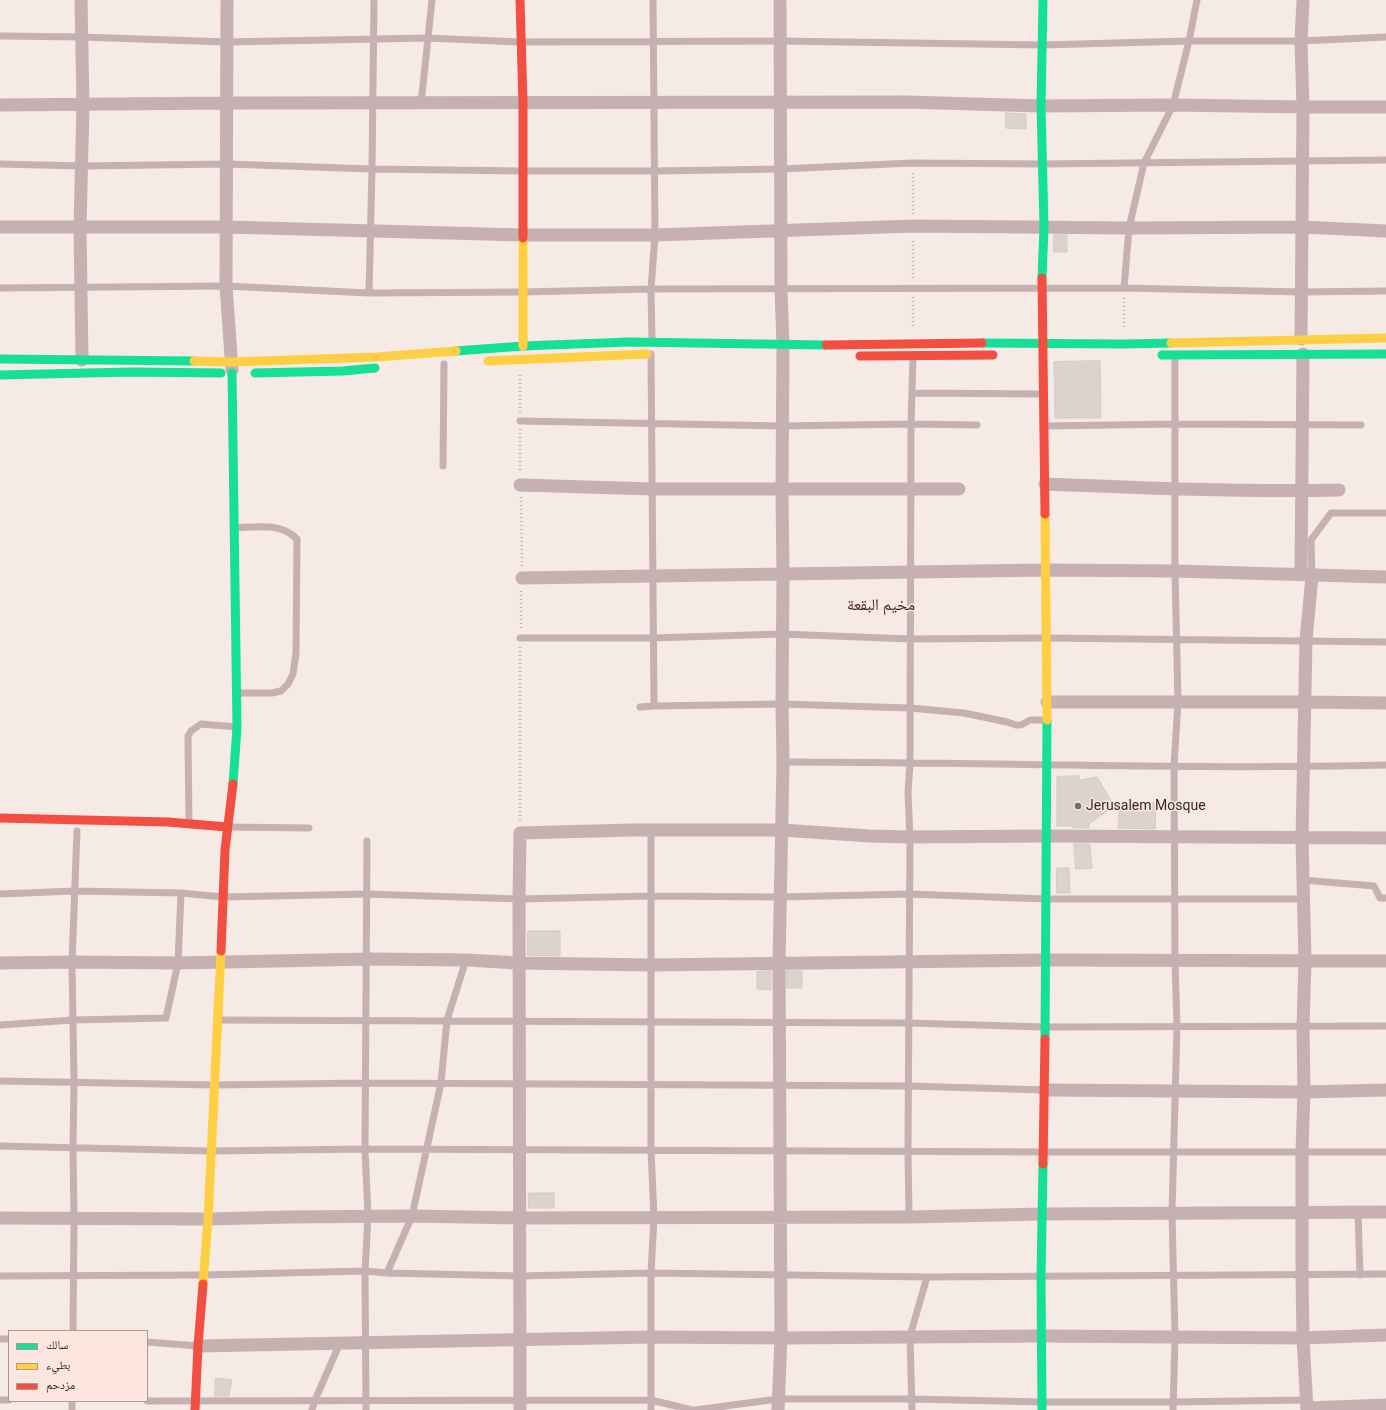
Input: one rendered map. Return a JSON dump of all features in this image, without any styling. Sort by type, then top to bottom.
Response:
[{"type":"street","points":[[81,0],[83,105],[80,228],[82,360]]},
{"type":"street","points":[[196,1406],[198,1346],[208,1219],[226,831],[234,777],[237,727],[234,528],[238,370],[226,286],[227,0]]},
{"type":"street","points":[[520,0],[520,42],[523,103],[523,346]]},
{"type":"street","points":[[778,1405],[781,1338],[779,963],[783,762],[783,353],[781,289],[780,0]]},
{"type":"street","points":[[1042,1406],[1041,1277],[1046,960],[1047,638],[1044,426],[1042,394],[1044,355],[1042,288],[1044,227],[1041,106],[1043,0]]},
{"type":"street","points":[[1301,338],[1303,107],[1301,41],[1303,0]]},
{"type":"street","points":[[0,105],[227,103],[421,104],[908,102],[1041,106],[1173,105],[1386,107]]},
{"type":"street","points":[[0,227],[227,227],[522,235],[655,235],[913,226],[1130,228],[1302,227],[1386,231]]},
{"type":"street","points":[[0,360],[176,360],[238,370],[325,358],[377,357],[523,346],[652,342],[783,353],[1043,343],[1124,344],[1301,338],[1386,338]]},
{"type":"street","points":[[482,361],[656,354]]},
{"type":"street","points":[[1303,354],[1301,491],[1306,576],[1306,640],[1302,838],[1305,961],[1301,1212],[1303,1338],[1307,1406],[1386,1405]]},
{"type":"street","points":[[1152,355],[1386,354]]},
{"type":"street","points":[[852,356],[913,357],[1005,355]]},
{"type":"street","points":[[0,375],[238,370],[327,371],[382,368]]},
{"type":"street","points":[[520,484],[652,489],[959,489]]},
{"type":"street","points":[[1044,484],[1175,489],[1301,491],[1339,490]]},
{"type":"street","points":[[522,578],[1045,570],[1175,571],[1306,576],[1386,577]]},
{"type":"street","points":[[1046,702],[1386,703]]},
{"type":"street","points":[[0,818],[168,822],[226,831]]},
{"type":"street","points":[[520,1405],[520,833],[651,830],[782,830],[910,837],[1174,836],[1386,838]]},
{"type":"street","points":[[171,832],[226,831]]},
{"type":"street","points":[[0,963],[178,963],[366,959],[652,965],[1046,960],[1386,961]]},
{"type":"street","points":[[1044,1090],[1304,1092],[1386,1090]]},
{"type":"street","points":[[0,1218],[208,1219],[368,1216],[520,1218],[909,1217],[1043,1214],[1386,1212]]},
{"type":"street","points":[[198,1346],[340,1343],[365,1344],[651,1337],[781,1338],[910,1336],[1175,1336],[1303,1338],[1386,1335]]},
{"type":"lane","points":[[369,293],[374,0]]},
{"type":"lane","points":[[421,104],[432,0]]},
{"type":"lane","points":[[652,342],[651,288],[655,235],[654,0]]},
{"type":"lane","points":[[1124,288],[1130,228],[1144,163],[1173,105],[1189,41],[1197,0]]},
{"type":"lane","points":[[0,36],[227,42],[427,38],[520,42],[780,41],[1042,45],[1189,41],[1301,41],[1386,37]]},
{"type":"lane","points":[[0,164],[82,166],[227,164],[522,172],[781,169],[912,163],[1043,164],[1386,160]]},
{"type":"lane","points":[[0,288],[226,286],[369,293],[522,292],[651,288],[1124,288],[1302,292],[1386,292]]},
{"type":"lane","points":[[654,706],[652,424],[656,354]]},
{"type":"lane","points":[[1173,1410],[1175,1336],[1172,1213],[1177,1026],[1175,961],[1174,766],[1178,702],[1175,571],[1175,355]]},
{"type":"lane","points":[[909,1217],[910,837],[908,793],[910,762],[910,488],[913,357]]},
{"type":"lane","points":[[443,466],[444,364]]},
{"type":"lane","points":[[912,393],[1042,394]]},
{"type":"lane","points":[[520,421],[782,426],[911,424],[977,426]]},
{"type":"lane","points":[[1044,426],[1175,424],[1361,425]]},
{"type":"lane","points":[[1306,576],[1311,540],[1331,513],[1386,513]]},
{"type":"lane","points":[[234,528],[264,526],[283,528],[297,539],[296,653],[293,674],[288,684],[281,691],[272,693],[237,693]]},
{"type":"lane","points":[[520,638],[653,638],[782,634],[910,639],[1047,638],[1386,642]]},
{"type":"lane","points":[[640,707],[782,704],[910,708],[964,713],[1016,725],[1021,725],[1030,720],[1046,720]]},
{"type":"lane","points":[[188,824],[188,736],[192,730],[201,724],[237,727]]},
{"type":"lane","points":[[783,762],[910,762],[1046,766],[1304,767],[1386,765]]},
{"type":"lane","points":[[226,831],[308,828]]},
{"type":"lane","points":[[651,830],[651,1150],[654,1217],[651,1273],[651,1410]]},
{"type":"lane","points":[[73,1330],[74,1020],[72,962],[77,831]]},
{"type":"lane","points":[[366,1410],[365,1271],[368,1216],[366,1149],[367,841]]},
{"type":"lane","points":[[1303,880],[1374,886],[1380,898],[1386,898]]},
{"type":"lane","points":[[0,894],[75,891],[181,893],[223,897],[367,894],[519,899],[650,896],[780,897],[909,894],[1046,899],[1304,899]]},
{"type":"lane","points":[[0,1024],[74,1020],[166,1018],[178,963],[181,893]]},
{"type":"lane","points":[[388,1274],[412,1216],[441,1084],[448,1020],[466,960]]},
{"type":"lane","points":[[217,1020],[448,1020],[779,1024],[909,1023],[1044,1027],[1386,1026]]},
{"type":"lane","points":[[0,1081],[214,1085],[366,1083],[909,1086],[1044,1090]]},
{"type":"lane","points":[[0,1146],[210,1151],[426,1149],[1386,1152]]},
{"type":"lane","points":[[1358,1212],[1360,1275]]},
{"type":"lane","points":[[0,1276],[365,1271],[388,1274],[520,1276],[651,1273],[927,1277],[1386,1274]]},
{"type":"lane","points":[[912,1410],[910,1336],[927,1277]]},
{"type":"lane","points":[[148,1342],[198,1346]]},
{"type":"lane","points":[[312,1410],[340,1343]]},
{"type":"lane","points":[[695,1410],[912,1399],[1042,1406],[1173,1402],[1307,1406]]},
{"type":"lane","points":[[148,1401],[196,1406],[315,1400],[366,1400],[520,1405],[651,1400],[692,1410]]},
{"type":"path","points":[[1124,288],[1124,344]]},
{"type":"path","points":[[520,359],[522,578],[520,638],[520,833]]},
{"type":"building","points":[[1006,113],[1026,114],[1026,129],[1006,128]]},
{"type":"building","points":[[1054,235],[1067,235],[1067,252],[1054,252]]},
{"type":"building","points":[[1100,361],[1101,418],[1055,418],[1054,362]]},
{"type":"building","name":"Jerusalem Mosque","points":[[1079,776],[1079,780],[1097,777],[1114,806],[1089,824],[1089,828],[1057,826],[1057,777]]},
{"type":"building","points":[[1156,803],[1155,829],[1118,828],[1119,804]]},
{"type":"building","points":[[1074,844],[1090,844],[1092,868],[1076,869]]},
{"type":"building","points":[[1057,868],[1069,868],[1070,893],[1057,893]]},
{"type":"building","points":[[528,931],[560,931],[560,956],[528,955]]},
{"type":"building","points":[[771,971],[771,990],[757,989],[757,972]]},
{"type":"building","points":[[787,971],[802,971],[802,988],[787,988]]},
{"type":"building","points":[[529,1193],[554,1193],[554,1208],[529,1208]]},
{"type":"building","points":[[216,1378],[232,1380],[229,1396],[215,1396]]},
{"type":"traffic: fast","points":[[1042,278],[1044,227],[1041,106],[1043,0]]},
{"type":"traffic: fast","points":[[456,351],[523,346],[629,342],[826,345]]},
{"type":"traffic: fast","points":[[982,343],[1171,343]]},
{"type":"traffic: fast","points":[[1162,355],[1386,354]]},
{"type":"traffic: fast","points":[[0,359],[194,361]]},
{"type":"traffic: fast","points":[[255,373],[343,371],[375,368]]},
{"type":"traffic: fast","points":[[0,375],[131,372],[221,373]]},
{"type":"traffic: fast","points":[[232,373],[237,727],[233,784]]},
{"type":"traffic: fast","points":[[1045,1039],[1047,720]]},
{"type":"traffic: fast","points":[[1042,1410],[1041,1277],[1043,1164]]},
{"type":"traffic: slow","points":[[523,238],[523,346]]},
{"type":"traffic: slow","points":[[1171,343],[1386,338]]},
{"type":"traffic: slow","points":[[194,361],[231,362],[377,357],[456,351]]},
{"type":"traffic: slow","points":[[488,361],[647,354]]},
{"type":"traffic: slow","points":[[1045,514],[1047,720]]},
{"type":"traffic: slow","points":[[203,1284],[208,1219],[221,951]]},
{"type":"traffic: jam","points":[[520,0],[523,103],[523,238]]},
{"type":"traffic: jam","points":[[1042,278],[1045,514]]},
{"type":"traffic: jam","points":[[826,345],[982,343]]},
{"type":"traffic: jam","points":[[860,356],[993,355]]},
{"type":"traffic: jam","points":[[221,951],[225,850],[233,784]]},
{"type":"traffic: jam","points":[[0,818],[168,822],[227,827]]},
{"type":"traffic: jam","points":[[1043,1164],[1045,1039]]},
{"type":"traffic: jam","points":[[195,1410],[203,1284]]},
{"type":"place","name":"Jerusalem Mosque","points":[[1078,806]]},
{"type":"district","name":"مخيم البقعة","points":[[881,606]]}]
